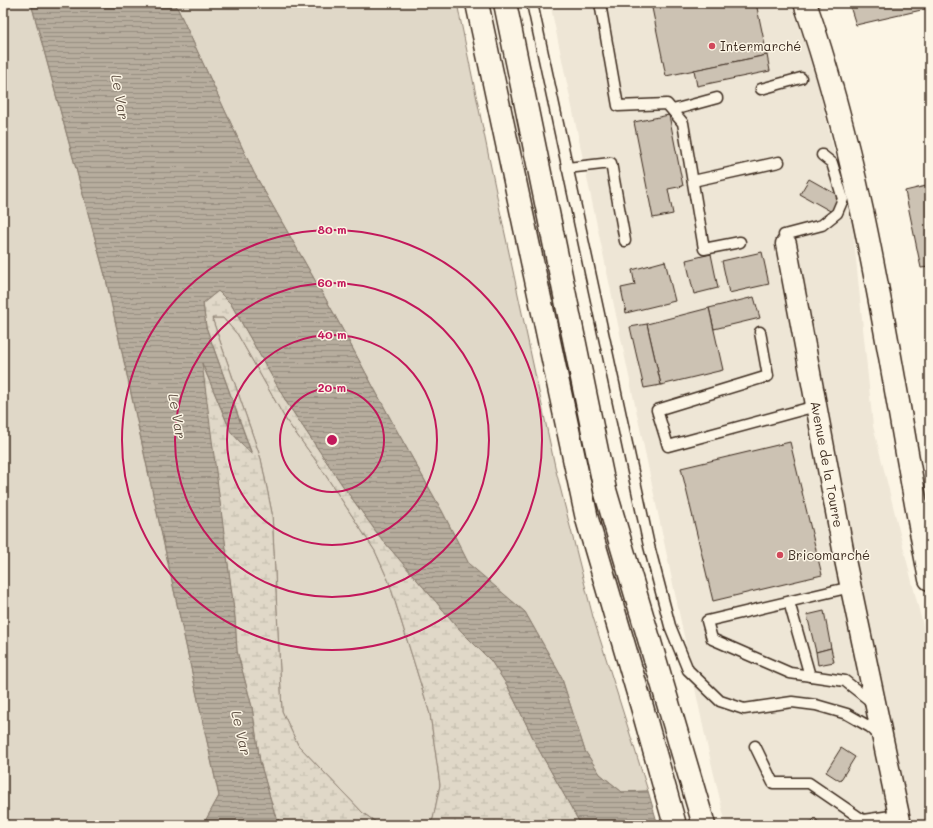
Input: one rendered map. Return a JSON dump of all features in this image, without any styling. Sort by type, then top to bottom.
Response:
[{"type":"highway","points":[[477,3],[587,519],[675,825]]},
{"type":"highway","points":[[505,3],[605,490],[704,825]]},
{"type":"highway","points":[[805,3],[837,110],[872,255],[930,579]]},
{"type":"highway","points":[[819,3],[851,102],[871,182],[930,495]]},
{"type":"street","name":"Avenue de la Tourre","points":[[785,239],[851,587],[900,820]]},
{"type":"lane","points":[[532,3],[648,546],[670,626],[688,670],[720,701],[744,709],[792,702],[816,705],[847,714],[870,727],[883,740]]},
{"type":"lane","points":[[600,3],[618,106],[667,104],[673,110],[683,123],[704,249],[740,242]]},
{"type":"lane","points":[[760,89],[801,78]]},
{"type":"lane","points":[[673,110],[717,98]]},
{"type":"lane","points":[[785,239],[822,225],[837,213],[843,199],[832,163],[822,155]]},
{"type":"lane","points":[[693,181],[779,162]]},
{"type":"lane","points":[[567,168],[611,163],[625,241]]},
{"type":"lane","points":[[760,332],[768,376],[657,410],[668,446],[816,406]]},
{"type":"lane","points":[[851,587],[708,621],[712,639],[790,673],[845,681],[876,705]]},
{"type":"lane","points":[[789,602],[810,676]]},
{"type":"lane","points":[[755,746],[773,783],[809,783],[864,823],[900,820]]},
{"type":"shaded area","points":[[550,3],[791,3],[813,65],[853,230],[873,426],[930,654],[930,825],[726,825],[707,745]]},
{"type":"green space","points":[[3,3],[31,3],[106,279],[219,796],[203,825],[3,825]]},
{"type":"green space","points":[[175,3],[457,3],[556,471],[593,617],[648,791],[622,792],[600,774],[585,751],[561,676],[525,612],[469,565],[442,511],[333,312],[254,173]]},
{"type":"green space","points":[[218,291],[231,304],[287,403],[343,486],[380,537],[462,632],[491,661],[507,685],[539,750],[581,825],[428,825],[433,819],[440,785],[430,714],[389,582],[375,551],[317,462],[286,420],[238,335],[223,318],[212,318],[261,459],[272,513],[282,711],[298,745],[363,813],[380,825],[282,825],[275,815],[260,762],[252,707],[237,651],[235,618],[201,361],[231,432],[252,454],[206,327],[203,303]]},
{"type":"green space","points":[[212,318],[223,318],[238,335],[286,420],[317,462],[375,551],[389,582],[430,714],[440,785],[433,819],[428,825],[380,825],[363,813],[298,745],[282,711],[272,513],[261,459]]},
{"type":"water","name":"Le Var","points":[[31,3],[175,3],[254,173],[333,312],[442,511],[469,564],[525,612],[561,676],[585,751],[600,774],[622,792],[648,791],[658,825],[581,825],[539,750],[507,685],[491,661],[462,632],[380,537],[343,486],[287,403],[231,304],[218,291],[203,303],[206,327],[252,455],[231,432],[202,363],[235,618],[237,651],[252,707],[260,762],[275,815],[282,825],[203,825],[219,796],[106,279]]},
{"type":"building","points":[[651,3],[756,3],[767,55],[666,76]]},
{"type":"building","points":[[849,3],[930,3],[930,8],[856,25]]},
{"type":"building","points":[[767,55],[770,71],[697,86],[694,70]]},
{"type":"building","points":[[669,115],[683,186],[668,189],[673,214],[653,218],[634,122]]},
{"type":"building","points":[[809,179],[841,197],[832,212],[800,194]]},
{"type":"building","points":[[930,185],[930,267],[921,268],[905,191]]},
{"type":"building","points":[[762,252],[769,284],[729,293],[722,261]]},
{"type":"building","points":[[711,254],[718,288],[694,294],[686,260]]},
{"type":"building","points":[[665,261],[675,301],[626,313],[621,288],[635,285],[632,270]]},
{"type":"building","points":[[754,297],[760,318],[714,329],[709,308]]},
{"type":"building","points":[[709,308],[723,370],[661,385],[647,324]]},
{"type":"building","points":[[647,324],[661,385],[644,388],[630,327]]},
{"type":"building","points":[[790,442],[822,575],[713,601],[681,468]]},
{"type":"building","points":[[824,611],[831,648],[816,652],[807,615]]},
{"type":"building","points":[[831,648],[834,662],[818,665],[816,652]]},
{"type":"building","points":[[841,748],[855,757],[840,781],[826,772]]},
{"type":"building","points":[[815,818],[821,825],[808,825]]},
{"type":"place","name":"Intermarché","points":[[712,46]]},
{"type":"place","name":"Bricomarché","points":[[780,555]]}]
